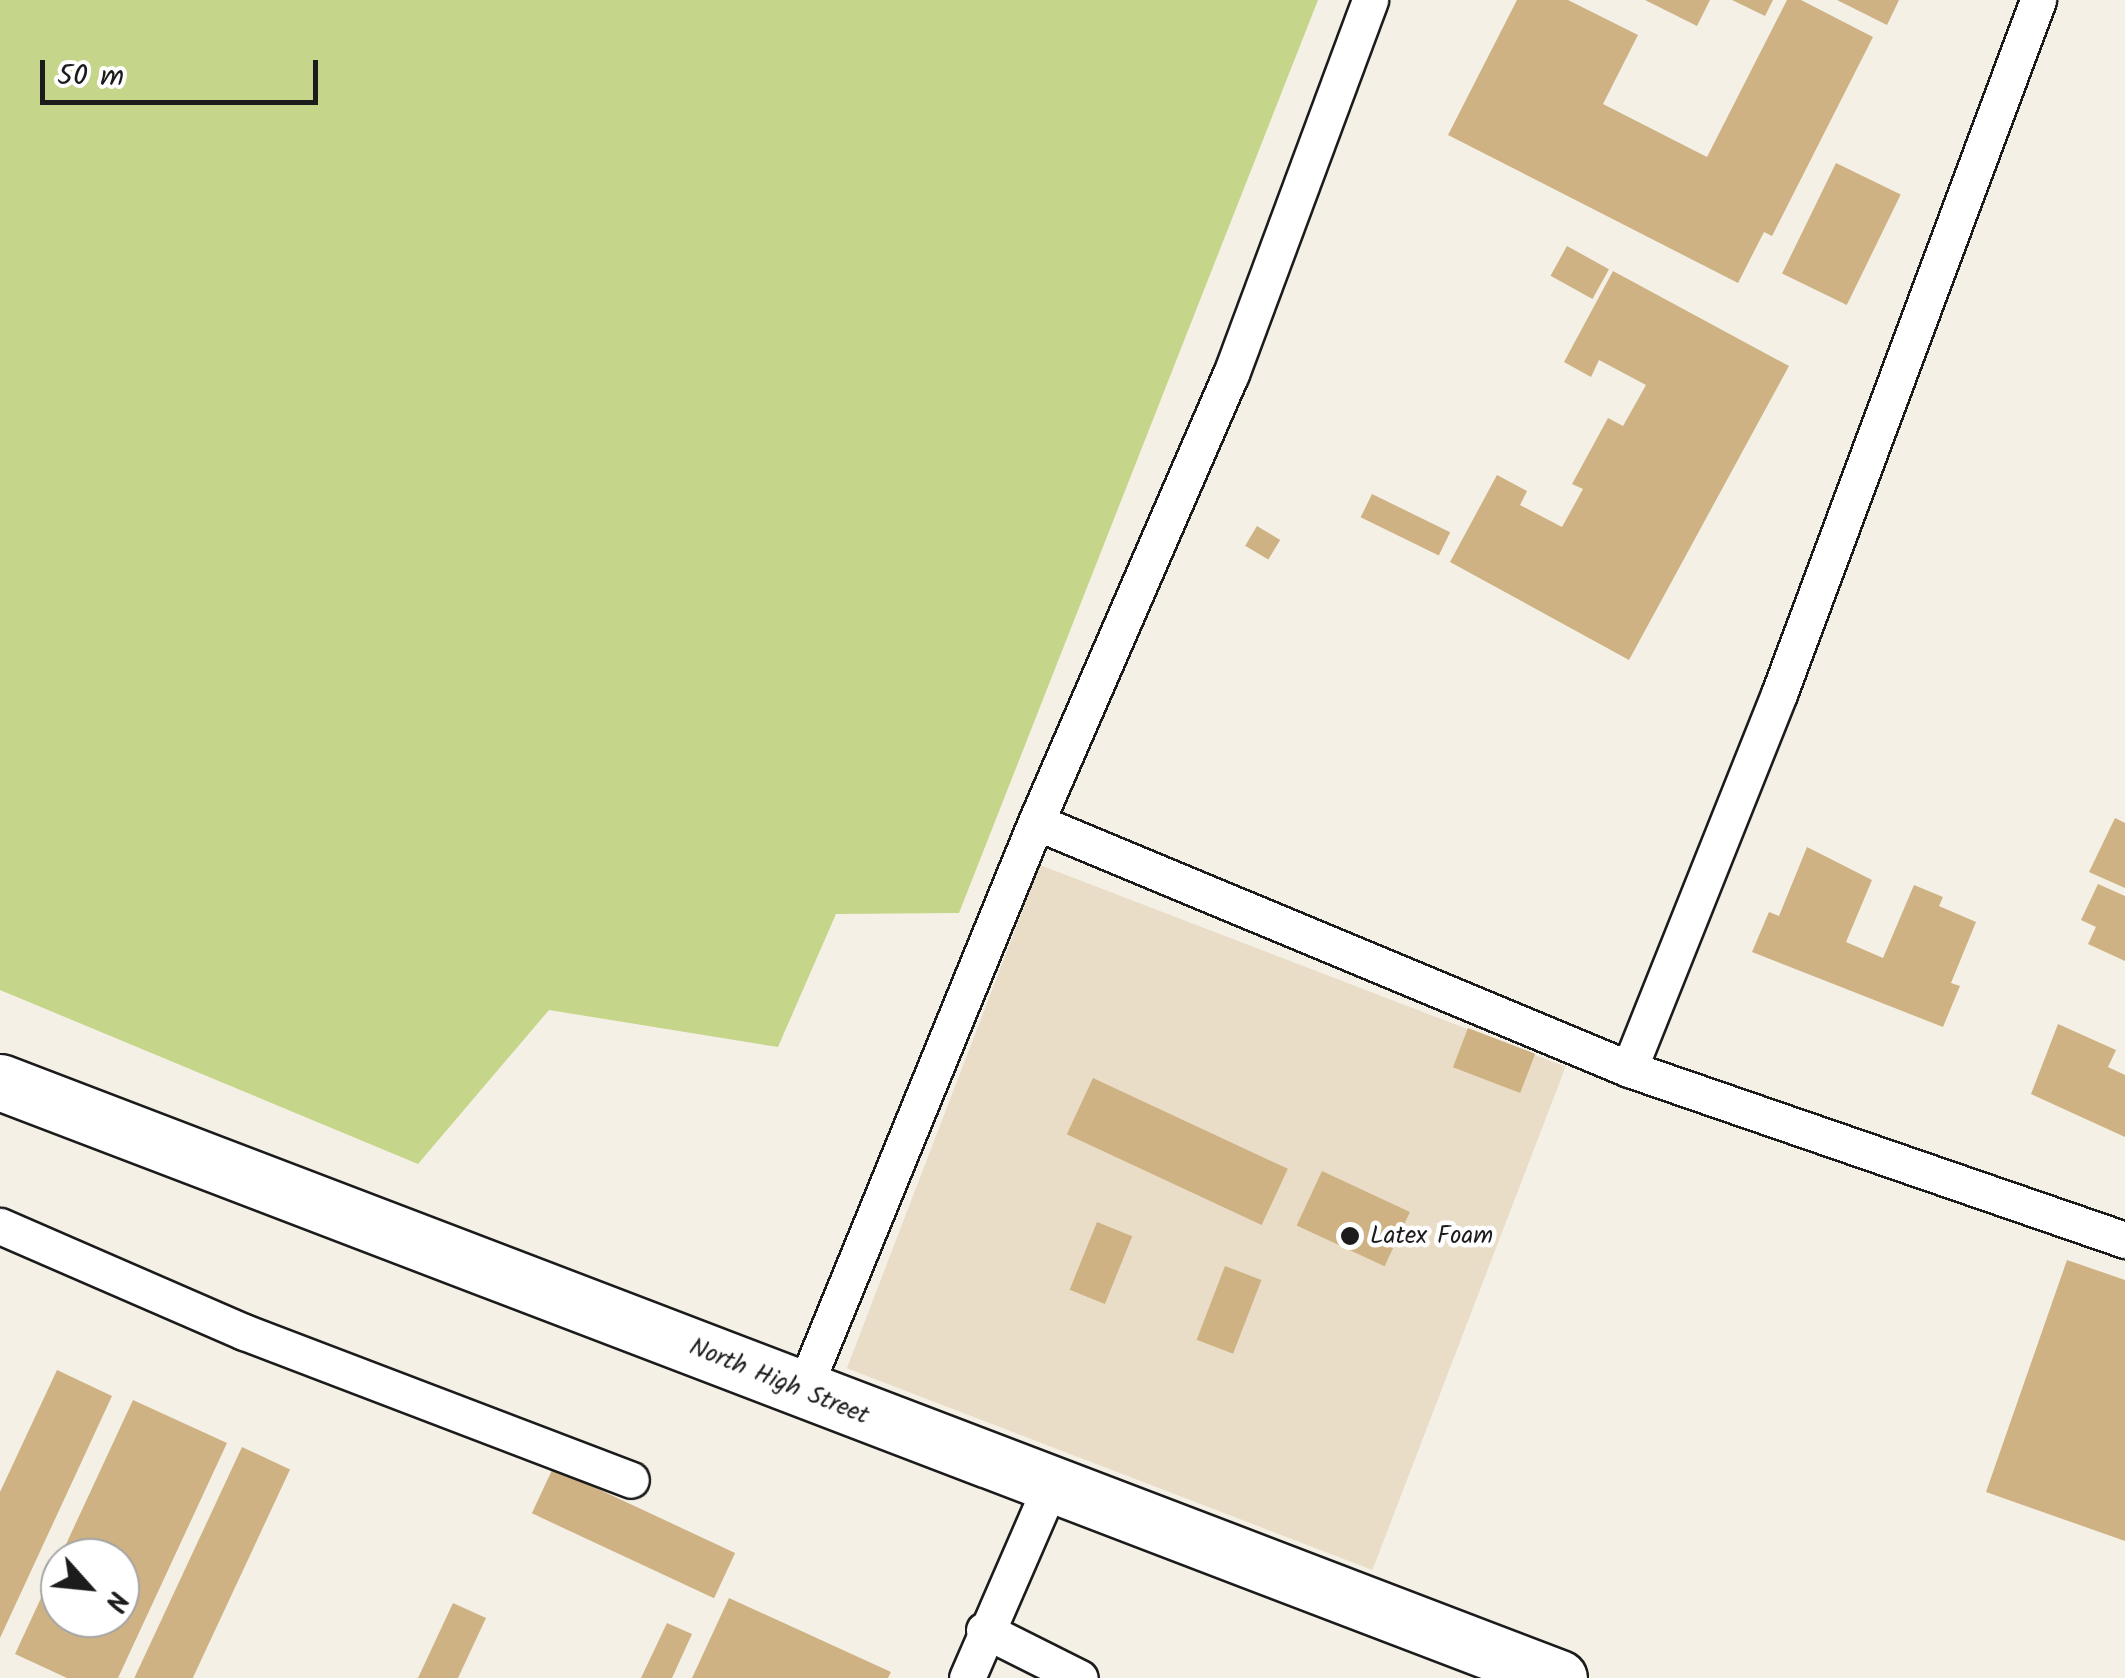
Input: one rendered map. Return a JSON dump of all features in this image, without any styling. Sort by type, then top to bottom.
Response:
[{"type":"highway","name":"North High Street","points":[[0,1082],[473,1258],[802,1393],[1560,1678]]},
{"type":"street","points":[[802,1393],[1036,822],[1231,374],[1370,0]]},
{"type":"street","points":[[1628,1069],[1786,676],[2038,0]]},
{"type":"street","points":[[1036,822],[1324,948],[1487,1006],[1628,1069],[2125,1240]]},
{"type":"street","points":[[0,1226],[244,1332],[631,1480]]},
{"type":"street","points":[[967,1678],[984,1630],[1050,1487]]},
{"type":"street","points":[[984,1630],[1080,1678]]},
{"type":"shaded area","points":[[1040,865],[1566,1067],[1372,1570],[847,1368]]},
{"type":"green space","points":[[0,0],[1318,0],[959,913],[836,914],[778,1047],[549,1010],[418,1164],[0,990]]},
{"type":"building","points":[[1517,0],[1568,0],[1638,35],[1603,104],[1707,157],[1787,0],[1801,0],[1873,37],[1772,236],[1764,232],[1738,283],[1448,135]]},
{"type":"building","points":[[1645,0],[1710,0],[1697,26]]},
{"type":"building","points":[[1732,0],[1773,0],[1765,16]]},
{"type":"building","points":[[1837,0],[1899,0],[1887,25]]},
{"type":"building","points":[[1836,163],[1901,195],[1847,305],[1782,274]]},
{"type":"building","points":[[1567,246],[1609,269],[1592,299],[1551,276]]},
{"type":"building","points":[[1613,271],[1789,366],[1629,660],[1450,562],[1497,475],[1527,491],[1520,505],[1562,527],[1583,489],[1572,484],[1608,418],[1623,426],[1646,385],[1599,360],[1591,377],[1564,362]]},
{"type":"building","points":[[1372,494],[1450,532],[1439,556],[1361,517]]},
{"type":"building","points":[[1257,526],[1280,540],[1268,560],[1245,546]]},
{"type":"building","points":[[2115,818],[2125,823],[2125,888],[2089,872]]},
{"type":"building","points":[[1807,847],[1872,880],[1846,942],[1883,958],[1914,885],[1943,897],[1939,906],[1976,922],[1951,983],[1960,986],[1943,1027],[1752,952],[1769,912],[1779,916]]},
{"type":"building","points":[[2098,884],[2125,896],[2125,961],[2088,944],[2096,927],[2081,920]]},
{"type":"building","points":[[2058,1024],[2116,1050],[2108,1067],[2125,1075],[2125,1137],[2031,1094]]},
{"type":"building","points":[[1468,1028],[1535,1054],[1520,1093],[1453,1067]]},
{"type":"building","points":[[1093,1078],[1288,1169],[1262,1225],[1067,1134]]},
{"type":"building","points":[[1322,1171],[1410,1212],[1385,1266],[1297,1225]]},
{"type":"building","points":[[1097,1222],[1132,1236],[1105,1304],[1070,1290]]},
{"type":"building","points":[[2067,1260],[2125,1280],[2125,1541],[1986,1492]]},
{"type":"building","points":[[1225,1266],[1261,1280],[1233,1354],[1197,1340]]},
{"type":"building","points":[[57,1370],[112,1396],[46,1538],[40,1538],[40,1552],[0,1638],[0,1492]]},
{"type":"building","points":[[133,1400],[227,1443],[140,1631],[140,1538],[69,1538]]},
{"type":"building","points":[[242,1447],[290,1469],[193,1678],[134,1678]]},
{"type":"building","points":[[553,1468],[735,1553],[714,1598],[532,1513]]},
{"type":"building","points":[[729,1598],[891,1672],[888,1678],[692,1678]]},
{"type":"building","points":[[40,1600],[40,1638],[137,1638],[118,1678],[67,1678],[15,1654]]},
{"type":"building","points":[[453,1603],[486,1618],[458,1678],[418,1678]]},
{"type":"building","points":[[667,1623],[692,1634],[672,1678],[641,1678]]},
{"type":"place","name":"Latex Foam","points":[[1350,1236]]}]
